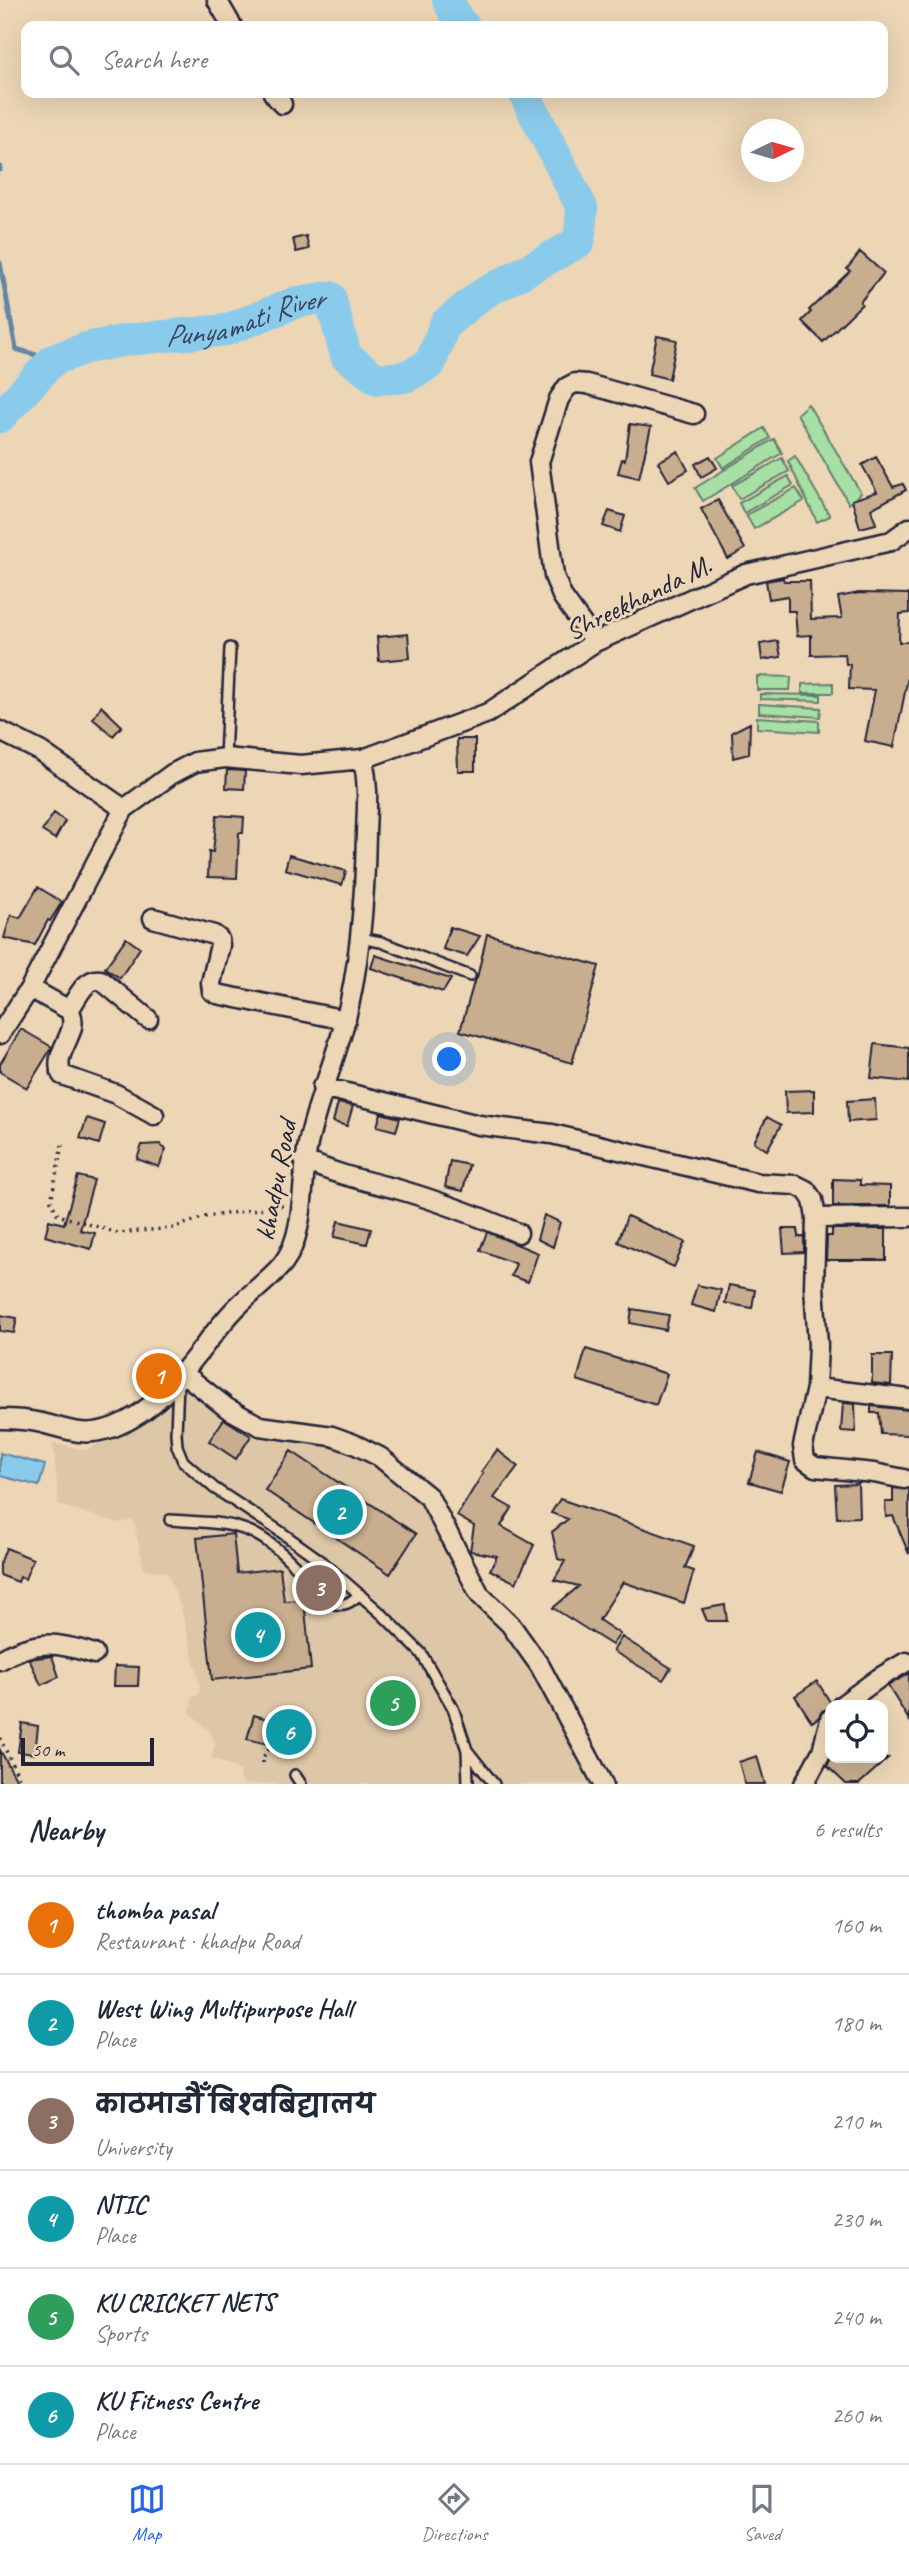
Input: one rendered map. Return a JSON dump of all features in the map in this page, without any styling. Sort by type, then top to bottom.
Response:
[{"type":"street","points":[[217,0],[229,21]]},
{"type":"street","points":[[595,642],[562,596],[552,564],[539,462],[559,399],[567,387],[575,383],[587,384],[694,414]]},
{"type":"street","name":"Shreekhanda M.","points":[[124,809],[172,774],[195,762],[225,758],[301,765],[363,759],[488,713],[595,642],[746,574],[891,541],[909,528]]},
{"type":"street","points":[[0,731],[40,751],[124,809],[30,988],[0,1034]]},
{"type":"street","name":"khadpu Road","points":[[0,1419],[42,1423],[60,1430],[90,1433],[127,1421],[156,1400],[180,1376],[228,1317],[285,1262],[295,1237],[304,1160],[322,1087],[346,1020],[360,938],[366,874],[369,785],[363,759]]},
{"type":"street","points":[[153,918],[214,935],[219,939],[211,983],[212,991],[217,995],[346,1020]]},
{"type":"street","points":[[69,1010],[88,982],[95,979],[101,980],[148,1019]]},
{"type":"street","points":[[30,988],[69,1010],[74,1025],[58,1061],[62,1075],[116,1094],[155,1115]]},
{"type":"street","points":[[322,1087],[479,1125],[552,1134],[758,1183],[796,1185],[806,1189],[813,1200],[817,1218],[814,1287],[818,1345],[816,1388],[803,1446],[805,1460],[815,1467],[904,1479]]},
{"type":"street","points":[[304,1160],[334,1172],[462,1209],[518,1233]]},
{"type":"street","points":[[817,1218],[909,1217]]},
{"type":"street","points":[[180,1376],[227,1408],[260,1426],[332,1436],[354,1444],[380,1457],[429,1497],[480,1595],[510,1625],[540,1666],[603,1784]]},
{"type":"street","points":[[816,1388],[909,1399]]},
{"type":"street","points":[[0,1660],[31,1645],[62,1645],[94,1654]]},
{"type":"street","points":[[849,1700],[906,1662]]},
{"type":"street","points":[[804,1784],[822,1751],[825,1739]]},
{"type":"lane","points":[[225,758],[230,648]]},
{"type":"lane","points":[[360,938],[381,942],[470,976]]},
{"type":"lane","points":[[180,1376],[176,1433],[177,1446],[183,1461],[214,1488],[320,1560],[421,1653],[453,1708],[467,1750],[468,1784]]},
{"type":"lane","points":[[170,1520],[242,1528],[292,1561],[331,1603],[339,1606],[350,1603],[360,1594]]},
{"type":"lane","points":[[467,1750],[494,1784]]},
{"type":"lane","points":[[295,1775],[301,1784]]},
{"type":"path","points":[[62,1145],[51,1201],[58,1214],[118,1233],[173,1228],[205,1217],[301,1203]]},
{"type":"path","points":[[0,1738],[22,1784]]},
{"type":"path","points":[[263,1763],[263,1756],[272,1745]]},
{"type":"shaded area","points":[[188,1387],[253,1432],[347,1445],[422,1501],[471,1604],[489,1616],[546,1691],[591,1784],[243,1784],[241,1771],[211,1757],[215,1744],[211,1733],[190,1712],[192,1698],[199,1694],[200,1685],[181,1608],[167,1572],[144,1569],[132,1520],[120,1523],[59,1505],[53,1443],[86,1450],[150,1415]]},
{"type":"green space","points":[[808,404],[861,493],[849,504],[797,414]]},
{"type":"green space","points":[[764,428],[770,438],[723,468],[717,458]]},
{"type":"green space","points":[[774,439],[782,453],[703,501],[695,488]]},
{"type":"green space","points":[[795,456],[830,516],[817,522],[788,461]]},
{"type":"green space","points":[[782,458],[789,471],[739,499],[732,486]]},
{"type":"green space","points":[[788,476],[793,485],[744,513],[739,503]]},
{"type":"green space","points":[[796,488],[804,501],[754,529],[746,515]]},
{"type":"green space","points":[[757,676],[791,677],[790,690],[757,690]]},
{"type":"green space","points":[[833,683],[833,693],[802,693],[802,684]]},
{"type":"green space","points":[[760,694],[821,695],[821,701],[760,699]]},
{"type":"green space","points":[[759,704],[821,708],[820,717],[759,713]]},
{"type":"green space","points":[[757,717],[819,721],[819,732],[757,728]]},
{"type":"water","points":[[0,1453],[45,1465],[39,1486],[0,1476]]},
{"type":"building","points":[[306,236],[309,249],[296,252],[293,239]]},
{"type":"building","points":[[860,252],[884,273],[860,302],[862,304],[823,342],[802,321],[811,312],[809,310],[850,271],[847,269]]},
{"type":"building","points":[[657,336],[677,340],[669,379],[649,374]]},
{"type":"building","points":[[630,424],[651,427],[639,478],[618,473],[622,459],[625,460]]},
{"type":"building","points":[[678,451],[688,470],[669,481],[658,462]]},
{"type":"building","points":[[710,456],[717,468],[701,477],[695,464]]},
{"type":"building","points":[[876,457],[893,487],[903,484],[906,490],[871,509],[876,524],[860,528],[852,500],[877,492],[862,465]]},
{"type":"building","points":[[718,500],[745,549],[728,559],[701,509]]},
{"type":"building","points":[[609,511],[625,516],[620,532],[603,526]]},
{"type":"building","points":[[783,578],[784,581],[810,581],[811,619],[842,618],[838,597],[859,593],[909,594],[909,613],[900,614],[899,642],[909,642],[909,672],[894,747],[865,741],[875,690],[849,689],[850,664],[846,664],[845,654],[811,655],[811,635],[797,636],[795,611],[788,611],[788,596],[769,599],[766,581]]},
{"type":"building","points":[[408,634],[410,658],[379,661],[377,637]]},
{"type":"building","points":[[778,641],[781,657],[762,660],[760,644]]},
{"type":"building","points":[[101,706],[122,726],[113,736],[93,719]]},
{"type":"building","points":[[750,723],[749,754],[733,758],[732,732]]},
{"type":"building","points":[[457,739],[475,739],[475,771],[458,771]]},
{"type":"building","points":[[227,770],[245,771],[244,789],[226,788]]},
{"type":"building","points":[[54,813],[65,821],[55,839],[42,831]]},
{"type":"building","points":[[217,815],[244,817],[243,833],[239,833],[237,878],[208,877],[209,851],[213,852]]},
{"type":"building","points":[[289,855],[346,871],[342,885],[285,869]]},
{"type":"building","points":[[38,887],[62,902],[50,921],[48,920],[35,945],[4,938],[11,915],[20,918]]},
{"type":"building","points":[[450,927],[480,936],[467,956],[443,949]]},
{"type":"building","points":[[487,934],[599,966],[572,1063],[460,1031],[477,978]]},
{"type":"building","points":[[126,938],[140,948],[120,978],[105,968]]},
{"type":"building","points":[[375,955],[451,979],[443,992],[371,968]]},
{"type":"building","points":[[21,1029],[52,1047],[27,1088],[0,1072],[0,1064]]},
{"type":"building","points":[[875,1044],[909,1048],[909,1082],[871,1078]]},
{"type":"building","points":[[814,1090],[814,1112],[786,1113],[785,1091]]},
{"type":"building","points":[[875,1099],[876,1120],[848,1122],[847,1101]]},
{"type":"building","points":[[338,1103],[353,1106],[347,1126],[333,1122]]},
{"type":"building","points":[[381,1113],[400,1118],[396,1131],[377,1126]]},
{"type":"building","points":[[767,1117],[781,1125],[767,1150],[754,1142]]},
{"type":"building","points":[[87,1118],[105,1124],[99,1144],[80,1138]]},
{"type":"building","points":[[161,1144],[166,1149],[159,1167],[137,1159],[142,1145]]},
{"type":"building","points":[[450,1161],[469,1165],[463,1191],[445,1187]]},
{"type":"building","points":[[78,1176],[94,1180],[80,1230],[95,1233],[91,1249],[45,1236],[49,1220],[64,1224]]},
{"type":"building","points":[[833,1179],[860,1180],[860,1185],[890,1186],[890,1206],[833,1206]]},
{"type":"building","points":[[544,1215],[560,1222],[553,1247],[537,1239]]},
{"type":"building","points":[[627,1216],[685,1242],[674,1267],[618,1242]]},
{"type":"building","points":[[338,1221],[371,1229],[367,1244],[334,1237]]},
{"type":"building","points":[[782,1229],[798,1229],[798,1237],[804,1237],[804,1252],[784,1253]]},
{"type":"building","points":[[832,1229],[886,1229],[886,1260],[826,1260],[827,1236],[832,1236]]},
{"type":"building","points":[[487,1232],[538,1253],[528,1282],[511,1276],[516,1264],[480,1250]]},
{"type":"building","points":[[697,1285],[721,1290],[716,1312],[691,1305]]},
{"type":"building","points":[[729,1285],[755,1290],[752,1308],[725,1303]]},
{"type":"building","points":[[632,1309],[669,1315],[666,1330],[630,1323]]},
{"type":"building","points":[[0,1315],[17,1318],[14,1333],[0,1331]]},
{"type":"building","points":[[586,1349],[667,1374],[656,1405],[577,1380]]},
{"type":"building","points":[[872,1355],[892,1355],[891,1385],[872,1383]]},
{"type":"building","points":[[843,1403],[855,1404],[856,1432],[841,1431]]},
{"type":"building","points":[[871,1406],[909,1410],[909,1435],[881,1434],[879,1413],[871,1413]]},
{"type":"building","points":[[224,1419],[251,1436],[236,1459],[209,1441]]},
{"type":"building","points":[[497,1450],[518,1466],[494,1498],[512,1508],[501,1526],[534,1545],[516,1583],[490,1570],[497,1556],[470,1551],[474,1526],[457,1516],[483,1473],[481,1472]]},
{"type":"building","points":[[291,1451],[416,1534],[390,1574],[265,1490]]},
{"type":"building","points":[[758,1452],[790,1462],[781,1491],[749,1482]]},
{"type":"building","points":[[858,1484],[859,1517],[837,1518],[835,1485]]},
{"type":"building","points":[[893,1488],[909,1489],[909,1554],[893,1516],[886,1517],[885,1502],[893,1502]]},
{"type":"building","points":[[560,1499],[694,1546],[685,1568],[694,1571],[684,1603],[623,1582],[599,1620],[620,1634],[612,1645],[553,1608],[579,1586],[554,1580],[565,1561],[558,1559],[552,1532],[568,1519],[551,1513]]},
{"type":"building","points":[[233,1534],[237,1573],[280,1568],[284,1601],[304,1600],[311,1669],[212,1680],[197,1538]]},
{"type":"building","points":[[6,1548],[33,1559],[25,1579],[20,1577],[18,1582],[0,1575],[0,1564]]},
{"type":"building","points":[[725,1605],[727,1621],[707,1621],[702,1609]]},
{"type":"building","points":[[622,1637],[671,1668],[663,1680],[613,1651]]},
{"type":"building","points":[[52,1656],[59,1677],[41,1685],[29,1659]]},
{"type":"building","points":[[115,1666],[139,1667],[138,1686],[114,1686]]},
{"type":"building","points":[[909,1673],[909,1720],[888,1686]]},
{"type":"building","points":[[817,1681],[829,1700],[825,1700],[825,1710],[812,1722],[795,1696]]},
{"type":"building","points":[[280,1713],[307,1722],[297,1751],[247,1739],[254,1715],[277,1722]]},
{"type":"building","points":[[22,1723],[38,1726],[35,1754],[18,1752]]},
{"type":"building","points":[[0,1750],[19,1784],[0,1784]]},
{"type":"building","points":[[757,1756],[765,1784],[745,1784],[739,1762]]},
{"type":"building","points":[[828,1763],[882,1763],[859,1784],[846,1784],[827,1766]]},
{"type":"waterway","name":"Punyamati River","points":[[448,0],[458,21]]},
{"type":"waterway","name":"Punyamati River","points":[[0,417],[53,360],[86,348],[127,340],[226,330],[297,302],[330,297],[346,356],[377,379],[405,377],[430,364],[445,324],[481,295],[579,242],[582,208],[527,98]]},
{"type":"waterway","points":[[0,263],[16,349],[53,360]]},
{"type":"place","name":"thomba pasal","points":[[159,1376]]},
{"type":"place","name":"West Wing Multipurpose Hall","points":[[340,1512]]},
{"type":"place","name":"काठमाडौँ बिश्वबिद्यालय","points":[[319,1588]]},
{"type":"place","name":"NTIC","points":[[258,1635]]},
{"type":"place","name":"KU CRICKET NETS","points":[[393,1703]]},
{"type":"place","name":"KU Fitness Centre","points":[[289,1732]]}]
